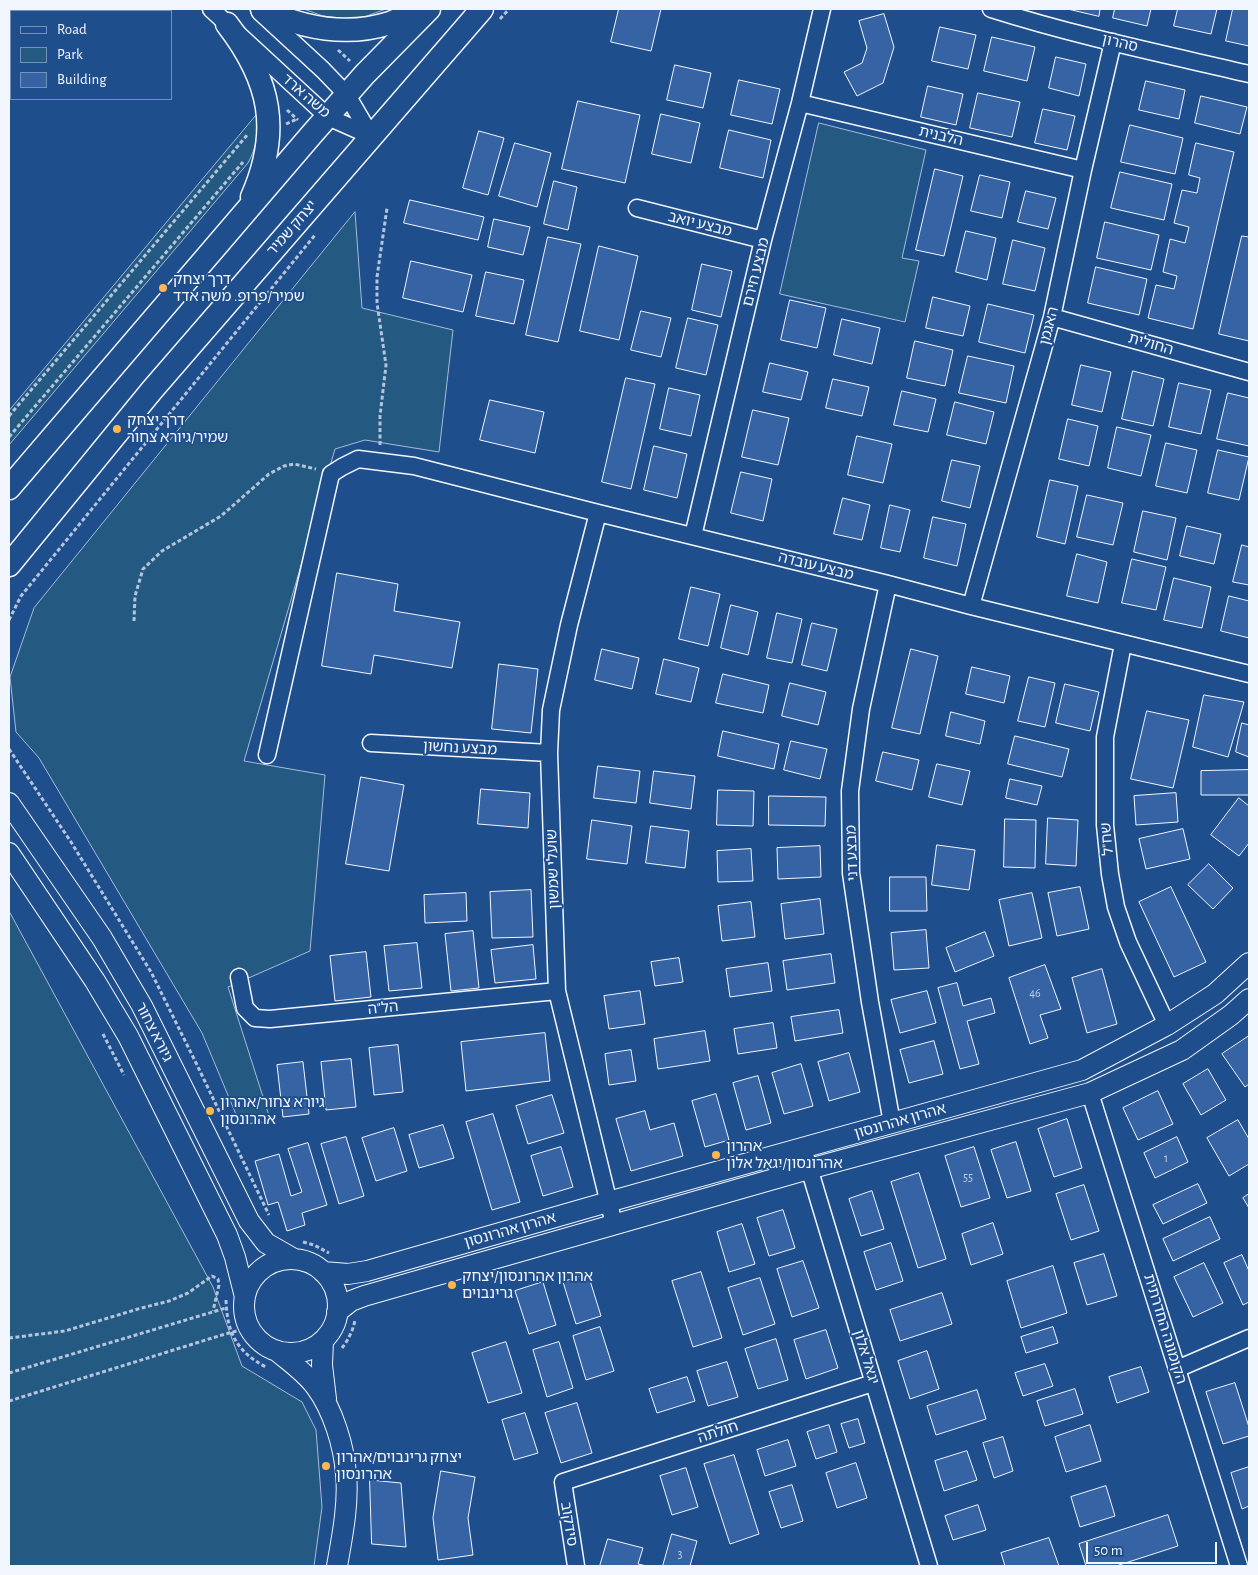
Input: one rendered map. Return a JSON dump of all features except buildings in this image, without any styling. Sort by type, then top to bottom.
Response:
[{"type":"main road","points":[[262,9],[281,18],[327,30],[368,29],[392,23],[417,9]]},
{"type":"main road","points":[[9,488],[347,95],[429,9]]},
{"type":"main road","name":"יצחק שמיר","points":[[9,564],[152,390],[371,136],[489,16]]},
{"type":"main road","points":[[227,24],[246,52],[260,79],[266,102],[269,126],[268,150],[260,176],[242,217]]},
{"type":"street","name":"משה ארד","points":[[211,9],[328,117],[371,136]]},
{"type":"street","name":"משה ארד","points":[[256,9],[323,70],[347,95],[371,136]]},
{"type":"street","name":"מבצע חירם","points":[[693,536],[763,240],[800,103],[822,9]]},
{"type":"street","name":"סהרון","points":[[991,9],[1028,14],[1113,42],[1249,74]]},
{"type":"street","name":"האגמן","points":[[971,606],[1052,317],[1083,170],[1113,42]]},
{"type":"street","name":"הלבנית","points":[[800,103],[1083,170]]},
{"type":"street","name":"מבצע יואב","points":[[637,208],[763,240]]},
{"type":"street","name":"החולית","points":[[1052,317],[1249,372]]},
{"type":"street","name":"מבצע עובדה","points":[[331,474],[342,466],[358,459],[414,466],[1249,674]]},
{"type":"street","points":[[267,755],[331,474]]},
{"type":"street","name":"שועלי שמשון","points":[[598,513],[569,625],[555,691],[549,753],[557,990],[614,1224]]},
{"type":"street","name":"מבצע דני","points":[[888,584],[861,709],[850,790],[851,873],[870,1002],[892,1123]]},
{"type":"street","name":"שח\"ל","points":[[1123,644],[1105,737],[1104,825],[1116,907],[1128,942],[1167,1025]]},
{"type":"street","name":"מבצע נחשון","points":[[371,742],[549,753]]},
{"type":"street","name":"גיורא צחור","points":[[9,803],[102,938],[142,1006],[249,1221],[266,1243],[297,1250]]},
{"type":"street","name":"גיורא צחור","points":[[9,853],[95,981],[128,1036],[227,1235],[235,1257],[244,1301]]},
{"type":"street","name":"אהרון אהרונסון","points":[[324,1272],[348,1274],[367,1271],[1082,1070],[1167,1025],[1215,994],[1249,963]]},
{"type":"street","name":"הל\"ה","points":[[239,977],[244,1008],[255,1018],[270,1019],[557,990]]},
{"type":"street","name":"אהרון אהרונסון","points":[[337,1312],[356,1298],[809,1169],[1090,1093],[1182,1050],[1231,1015],[1249,998]]},
{"type":"street","name":"הקומונה החדרתית","points":[[1090,1093],[1239,1566]]},
{"type":"street","name":"יגאל אלון","points":[[803,1148],[929,1566]]},
{"type":"street","points":[[276,1351],[288,1353],[301,1352],[313,1348],[330,1332],[337,1312],[335,1291],[330,1281],[324,1272],[305,1261],[297,1250],[281,1260],[268,1265],[257,1273],[249,1284],[244,1301],[246,1322],[257,1339],[298,1368],[315,1386],[326,1403],[338,1430],[346,1474],[345,1512],[337,1566]]},
{"type":"street","points":[[1177,1368],[1249,1338]]},
{"type":"street","points":[[323,1340],[322,1365],[326,1403]]},
{"type":"street","name":"חולתה","points":[[563,1482],[873,1383]]},
{"type":"street","name":"סידקוב","points":[[563,1482],[576,1566]]},
{"type":"path","points":[[489,16],[509,9]]},
{"type":"path","points":[[323,70],[342,45],[349,30]]},
{"type":"path","points":[[269,126],[302,94]]},
{"type":"path","points":[[9,416],[255,125],[269,126],[297,119]]},
{"type":"path","points":[[9,437],[243,162]]},
{"type":"path","points":[[382,461],[379,442],[380,416],[386,365],[378,303],[377,277],[387,208]]},
{"type":"path","points":[[9,620],[21,596],[320,229]]},
{"type":"path","points":[[134,621],[135,596],[143,569],[162,551],[221,516],[269,474],[284,466],[294,464],[322,470],[331,474]]},
{"type":"path","points":[[99,1027],[127,1080]]},
{"type":"path","points":[[297,1250],[314,1245],[328,1253],[341,1264],[348,1274]]},
{"type":"path","points":[[9,1338],[65,1331],[169,1301],[188,1293],[216,1272]]},
{"type":"path","points":[[212,1276],[218,1279],[220,1285],[214,1311]]},
{"type":"path","points":[[9,1374],[237,1305],[244,1301]]},
{"type":"path","points":[[9,1401],[222,1335],[250,1329]]},
{"type":"green space","points":[[304,9],[386,9],[356,20],[323,16]]},
{"type":"green space","points":[[258,113],[256,139],[248,163],[9,445],[9,411]]},
{"type":"green space","points":[[819,123],[926,150],[902,258],[919,261],[905,322],[780,294]]},
{"type":"green space","points":[[355,212],[362,308],[453,330],[439,452],[365,440],[335,449],[244,761],[325,775],[310,951],[228,987],[271,1122],[240,1124],[202,1033],[39,758],[16,732],[10,677],[34,608]]},
{"type":"green space","points":[[9,911],[213,1287],[242,1366],[302,1402],[316,1430],[322,1507],[314,1566],[9,1566]]},
{"type":"place","name":"דרך יצחק שמיר/פרופ. משה אדד","points":[[163,288]]},
{"type":"place","name":"דרך יצחק שמיר/גיורא צחור","points":[[117,429]]},
{"type":"place","name":"גיורא צחור/אהרון אהרונסון","points":[[210,1111]]},
{"type":"place","name":"אהרון אהרונסון/יגאל אלון","points":[[716,1155]]},
{"type":"place","name":"אהרון אהרונסון/יצחק גרינבוים","points":[[452,1285]]},
{"type":"place","name":"יצחק גרינבוים/אהרון אהרונסון","points":[[326,1466]]}]
